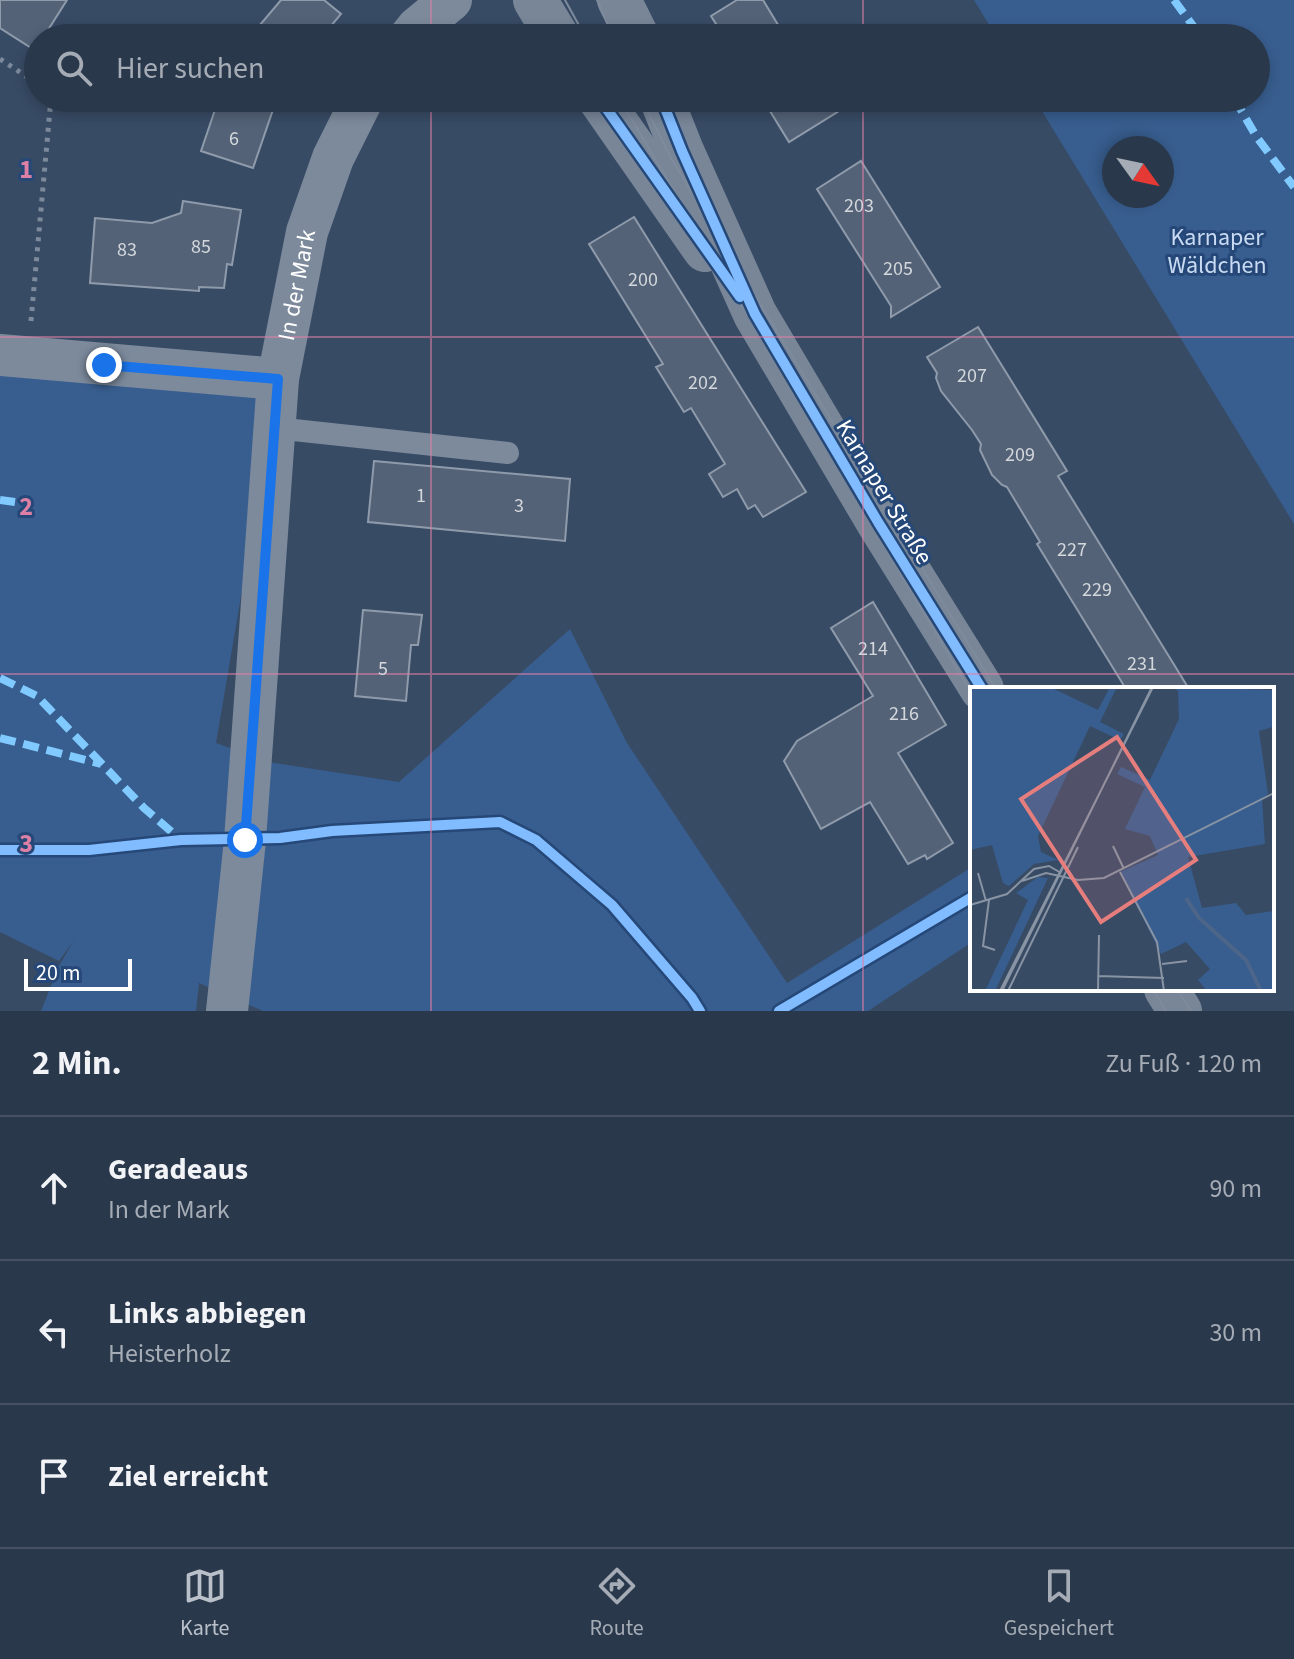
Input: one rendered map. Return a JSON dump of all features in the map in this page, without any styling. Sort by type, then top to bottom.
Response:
[{"type":"main road","points":[[535,0],[550,24]]},
{"type":"main road","points":[[619,0],[631,24]]},
{"type":"main road","name":"Karnaper Straße","points":[[609,112],[729,285],[755,314]]},
{"type":"main road","name":"Karnaper Straße","points":[[667,112],[755,314],[878,522],[981,687]]},
{"type":"main road","points":[[1167,991],[1180,1011]]},
{"type":"street","points":[[422,24],[451,0]]},
{"type":"street","name":"In der Mark","points":[[227,1011],[242,864],[278,379],[307,232],[333,158],[356,112]]},
{"type":"street","points":[[13,357],[278,379]]},
{"type":"lane","points":[[275,428],[508,453]]},
{"type":"path","points":[[0,59],[24,75]]},
{"type":"path","points":[[13,357],[49,112]]},
{"type":"green space","name":"Karnaper Wäldchen","points":[[974,0],[1294,0],[1294,524],[1043,112],[1270,112],[1270,24],[989,24]]},
{"type":"green space","points":[[0,355],[278,379],[216,743],[268,762],[399,782],[570,629],[627,743],[787,983],[970,868],[970,943],[868,1011],[263,1011],[199,983],[196,1011],[41,1011],[59,966],[74,940],[59,961],[0,932]]},
{"type":"building","points":[[0,0],[67,0],[52,24],[24,24],[24,43],[0,28]]},
{"type":"building","points":[[281,0],[324,0],[341,14],[333,24],[261,24]]},
{"type":"building","points":[[737,0],[763,0],[778,24],[716,24],[711,16]]},
{"type":"building","points":[[214,112],[272,112],[253,168],[201,151]]},
{"type":"building","points":[[771,112],[837,112],[789,142]]},
{"type":"building","points":[[861,161],[940,287],[891,317],[891,306],[817,189]]},
{"type":"building","points":[[183,201],[241,210],[232,265],[227,264],[224,288],[199,287],[199,291],[90,283],[95,218],[152,223],[181,213]]},
{"type":"building","points":[[634,217],[806,492],[763,517],[755,505],[748,509],[737,489],[723,497],[709,474],[725,464],[691,408],[684,412],[656,367],[663,364],[589,244]]},
{"type":"building","points":[[978,327],[1067,471],[1058,476],[1188,687],[1125,687],[1037,544],[1040,542],[1007,487],[992,475],[980,450],[981,444],[941,391],[937,373],[927,357]]},
{"type":"building","points":[[374,461],[570,479],[565,541],[368,522]]},
{"type":"building","points":[[873,602],[946,725],[898,753],[953,843],[927,859],[925,855],[908,864],[870,802],[821,829],[784,761],[797,741],[873,696],[831,628]]},
{"type":"building","points":[[363,610],[422,615],[418,645],[411,645],[406,701],[355,696]]},
{"type":"tram line","points":[[565,0],[578,24]]},
{"type":"tram line","points":[[597,0],[608,24]]},
{"type":"tram line","points":[[627,112],[970,691]]},
{"type":"tram line","points":[[648,112],[672,160],[995,687]]},
{"type":"tram line","points":[[1154,991],[1166,1011]]},
{"type":"tram line","points":[[1178,991],[1191,1011]]},
{"type":"marked path","points":[[1174,0],[1192,24]]},
{"type":"marked path","points":[[1242,112],[1294,187]]},
{"type":"marked path","points":[[0,500],[15,502]]},
{"type":"marked path","points":[[0,678],[37,696],[144,808],[181,840]]},
{"type":"marked path","points":[[0,738],[101,764]]},
{"type":"cycle path","points":[[609,112],[740,297]]},
{"type":"cycle path","points":[[667,112],[755,314],[878,522],[981,687]]},
{"type":"cycle path","points":[[0,850],[89,850],[181,840],[280,838],[332,831],[500,822],[536,840],[612,905],[700,1011]]},
{"type":"cycle path","points":[[779,1011],[970,898]]},
{"type":"route","points":[[104,365],[278,379],[245,840]]}]
